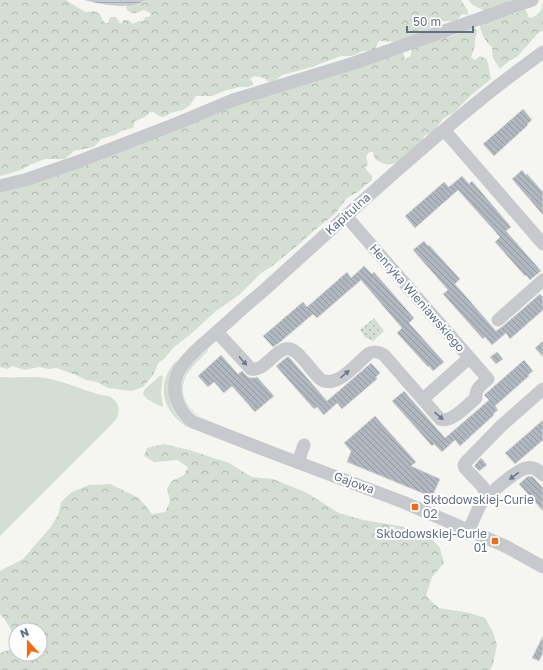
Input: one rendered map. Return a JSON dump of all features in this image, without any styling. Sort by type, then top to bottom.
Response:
[{"type":"street","points":[[0,186],[28,179],[77,162],[233,100],[354,63],[532,0]]},
{"type":"street","name":"Kapitulna","points":[[175,392],[177,378],[183,365],[217,332],[444,130],[481,99],[543,52]]},
{"type":"street","points":[[444,130],[543,244]]},
{"type":"street","name":"Henryka Wieniawskiego","points":[[346,216],[488,379],[478,388],[476,398],[451,419],[440,419],[422,399]]},
{"type":"street","points":[[498,320],[543,280]]},
{"type":"street","points":[[217,332],[252,369],[258,369],[280,351],[288,349],[296,352],[324,382],[336,381],[368,354],[371,352],[378,352],[384,355],[422,399],[470,358]]},
{"type":"street","points":[[486,497],[483,488],[464,465],[501,426],[543,389]]},
{"type":"street","name":"Gajowa","points":[[175,392],[178,406],[193,422],[385,495],[514,550],[543,567]]},
{"type":"street","points":[[298,462],[304,445]]},
{"type":"street","points":[[468,530],[480,504],[486,497],[516,473],[525,468],[534,468],[543,476]]},
{"type":"green space","points":[[0,0],[66,0],[83,11],[94,11],[100,14],[103,21],[106,23],[108,23],[110,17],[116,17],[122,24],[123,20],[128,20],[133,24],[139,21],[144,21],[145,17],[149,17],[151,15],[144,10],[135,13],[128,11],[126,8],[129,2],[134,0],[461,0],[468,11],[468,15],[462,14],[454,21],[442,21],[435,28],[400,42],[379,41],[375,51],[363,51],[352,56],[341,56],[312,67],[282,75],[276,80],[269,82],[264,78],[254,76],[250,79],[253,85],[248,87],[240,87],[224,91],[212,96],[196,96],[190,105],[183,110],[170,113],[166,116],[161,117],[153,112],[150,112],[145,117],[135,121],[133,128],[123,130],[115,135],[101,139],[94,147],[74,151],[65,159],[45,159],[21,170],[0,176]]},
{"type":"green space","points":[[468,0],[512,1],[485,11],[473,5]]},
{"type":"green space","points":[[543,4],[543,31],[539,32],[517,57],[509,61],[500,69],[493,58],[492,47],[485,40],[480,23],[517,13],[522,10],[526,10],[529,18],[534,17],[538,14]]},
{"type":"green space","points":[[468,26],[476,29],[477,33],[475,38],[475,46],[471,57],[475,60],[480,56],[487,59],[491,79],[469,97],[455,112],[444,118],[433,132],[424,136],[423,140],[396,163],[384,164],[374,157],[373,152],[369,152],[366,157],[368,164],[365,168],[372,176],[372,180],[359,191],[347,198],[334,215],[271,267],[260,274],[239,295],[216,311],[173,348],[165,358],[159,362],[153,375],[143,387],[131,391],[108,388],[97,382],[86,380],[56,368],[49,369],[39,367],[25,370],[12,366],[8,369],[0,367],[0,188],[213,112],[397,53],[403,53],[405,59],[409,58],[412,47],[430,43],[438,37],[449,37],[458,34]]},
{"type":"green space","points":[[374,318],[384,331],[373,341],[365,337],[360,330]]},
{"type":"green space","points":[[208,349],[208,351],[194,365],[186,376],[183,392],[189,407],[208,421],[202,418],[193,412],[186,405],[181,396],[181,386],[187,371],[192,364]]},
{"type":"green space","points":[[176,361],[178,362],[170,379],[169,396],[175,413],[180,420],[188,426],[187,427],[178,421],[167,405],[164,397],[165,379],[169,370]]},
{"type":"green space","points":[[161,375],[163,376],[161,394],[162,407],[147,399],[143,394],[145,389]]},
{"type":"green space","points":[[0,377],[37,377],[62,382],[93,393],[110,396],[117,404],[119,410],[114,422],[0,536]]},
{"type":"green space","points":[[208,421],[231,430],[231,432],[212,423]]},
{"type":"green space","points":[[164,444],[189,450],[229,463],[252,477],[273,479],[307,493],[339,513],[363,520],[400,526],[429,536],[440,548],[444,563],[432,577],[426,596],[439,608],[470,613],[485,618],[493,632],[497,645],[493,664],[490,670],[0,670],[0,653],[8,650],[8,662],[48,662],[48,622],[8,622],[8,625],[0,614],[0,571],[23,559],[50,528],[58,515],[61,502],[72,492],[89,485],[110,484],[139,498],[152,514],[165,512],[170,502],[167,488],[172,481],[184,475],[188,467],[177,460],[154,462],[144,456],[147,448]]},
{"type":"shaded area","points":[[84,0],[145,0],[131,5],[115,6]]},
{"type":"building","points":[[523,109],[532,120],[494,156],[483,144]]},
{"type":"building","points":[[522,170],[543,192],[543,215],[512,179]]},
{"type":"building","points":[[462,176],[469,184],[472,181],[511,227],[506,231],[541,271],[530,280],[495,242],[500,237],[458,190],[415,228],[405,216],[444,182],[449,187]]},
{"type":"building","points":[[424,241],[460,279],[455,284],[496,331],[540,294],[543,297],[543,310],[510,339],[506,333],[492,345],[485,337],[483,339],[443,294],[448,290],[413,250]]},
{"type":"building","points":[[364,266],[372,274],[374,272],[414,318],[409,323],[444,362],[433,371],[397,333],[402,328],[361,280],[317,318],[313,314],[273,347],[263,336],[303,302],[307,307],[347,272],[351,278]]},
{"type":"building","points":[[543,341],[543,357],[535,348]]},
{"type":"building","points":[[497,352],[503,359],[496,364],[490,357]]},
{"type":"building","points":[[221,355],[238,374],[242,371],[248,377],[257,377],[274,396],[255,412],[232,386],[224,393],[214,382],[208,387],[198,376]]},
{"type":"building","points":[[289,357],[327,401],[371,363],[380,373],[376,377],[377,379],[342,409],[337,403],[324,415],[317,407],[314,409],[276,366]]},
{"type":"building","points":[[524,360],[533,371],[528,375],[529,376],[495,406],[498,410],[493,414],[494,415],[460,446],[455,440],[442,452],[434,444],[432,446],[392,401],[404,391],[445,438],[489,400],[484,395]]},
{"type":"building","points":[[375,416],[416,462],[411,466],[440,479],[432,497],[347,462],[351,451],[344,443]]},
{"type":"building","points":[[543,420],[543,440],[515,464],[505,453]]},
{"type":"building","points":[[481,458],[487,465],[479,471],[474,466]]},
{"type":"building","points":[[528,476],[533,477],[543,488],[543,511],[519,484]]},
{"type":"building","points":[[543,636],[543,653],[539,661],[532,658]]},
{"type":"place","name":"Skłodowskiej-Curie 02","points":[[415,507]]},
{"type":"place","name":"Skłodowskiej-Curie 01","points":[[495,541]]}]
